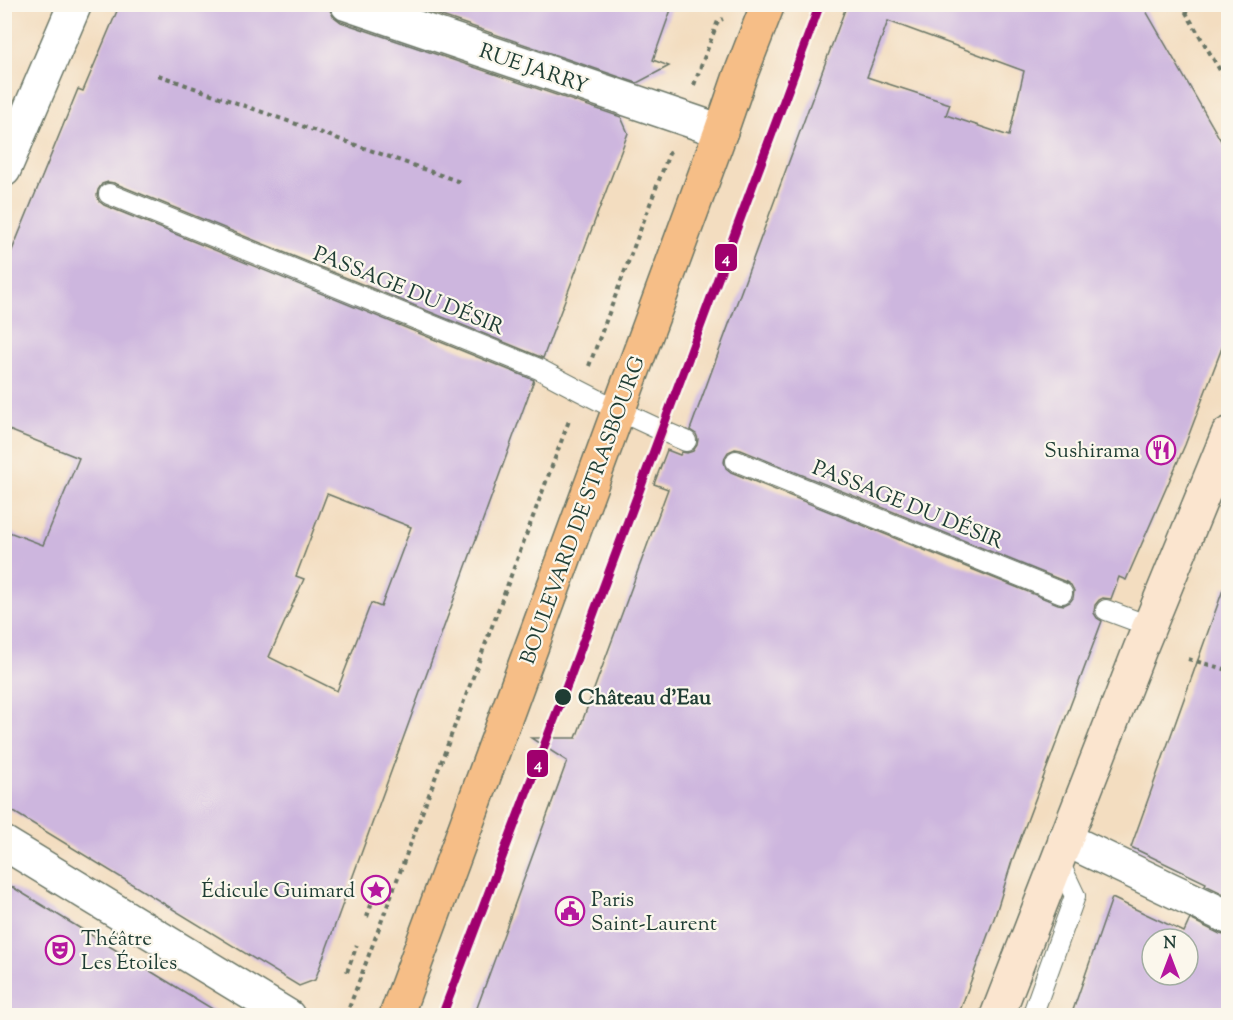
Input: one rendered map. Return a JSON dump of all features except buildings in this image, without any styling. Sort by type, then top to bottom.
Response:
[{"type":"main road","name":"BOULEVARD DE STRASBOURG","points":[[396,1016],[768,4]]},
{"type":"main road","points":[[997,1016],[1149,626],[1228,434]]},
{"type":"street","points":[[4,170],[75,4]]},
{"type":"street","name":"RUE JARRY","points":[[347,4],[721,131]]},
{"type":"street","points":[[4,843],[288,1016]]},
{"type":"street","points":[[1061,850],[1228,917]]},
{"type":"lane","name":"PASSAGE DU DÉSIR","points":[[108,194],[539,369],[686,441]]},
{"type":"lane","name":"PASSAGE DU DÉSIR","points":[[736,460],[1062,593]]},
{"type":"lane","points":[[1107,610],[1149,626]]},
{"type":"lane","points":[[1032,1016],[1075,896],[1061,850]]},
{"type":"path","points":[[1181,4],[1228,84]]},
{"type":"path","name":"BOULEVARD DE STRASBOURG","points":[[346,1016],[718,21]]},
{"type":"path","points":[[158,75],[463,183]]},
{"type":"path","points":[[1188,659],[1228,670]]},
{"type":"path","points":[[367,917],[377,887]]},
{"type":"path","points":[[471,934],[478,910]]},
{"type":"path","points":[[347,972],[357,945]]},
{"type":"transit line","name":"4","points":[[442,1016],[820,4]]},
{"type":"place","name":"Sushirama","points":[[1161,450]]},
{"type":"place","name":"Château d'Eau","points":[[563,697]]},
{"type":"place","name":"Édicule Guimard","points":[[376,890]]},
{"type":"place","name":"Paris Saint-Laurent","points":[[570,911]]},
{"type":"place","name":"Théâtre Les Étoiles","points":[[60,950]]}]
